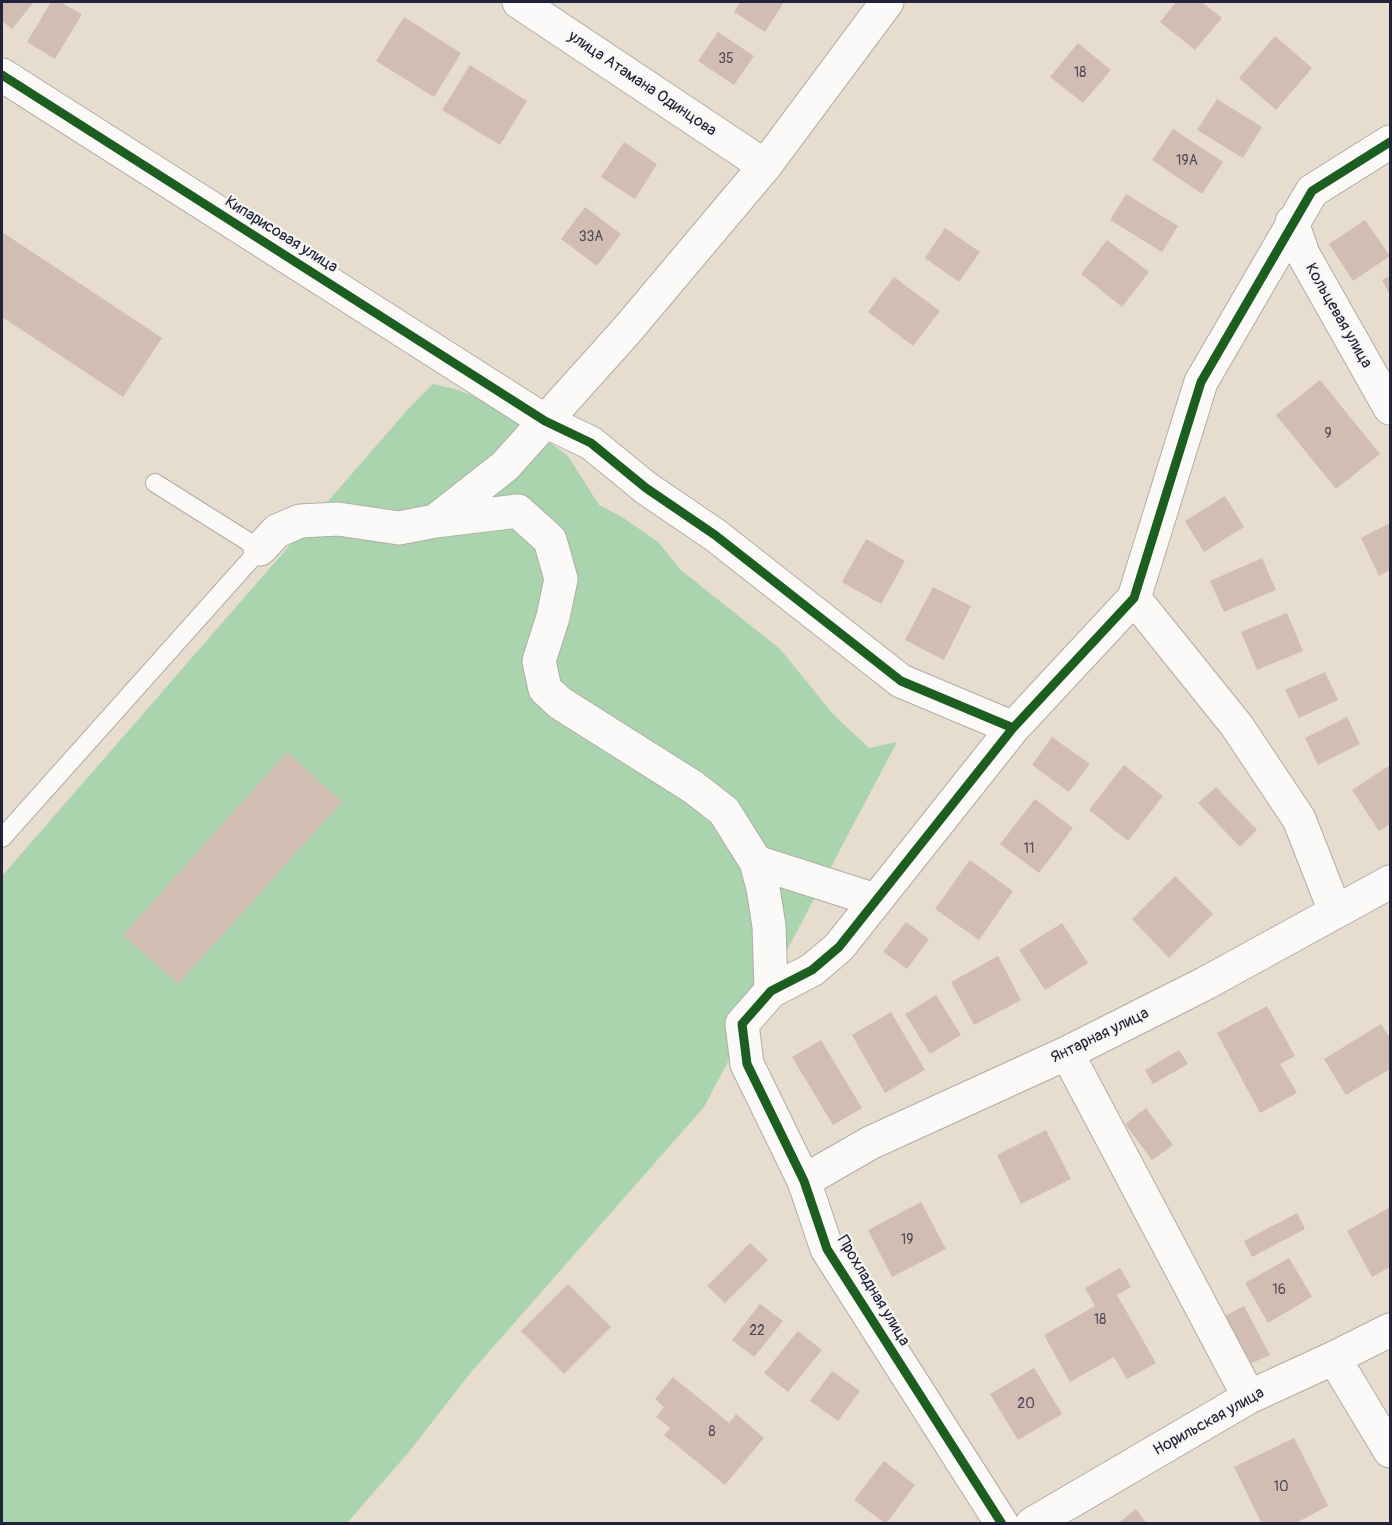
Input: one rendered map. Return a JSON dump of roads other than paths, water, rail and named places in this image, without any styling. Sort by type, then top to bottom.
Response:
[{"type":"street","name":"улица Атамана Одинцова","points":[[519,2],[765,166]]},
{"type":"street","points":[[435,521],[505,465],[627,330],[765,166],[887,2]]},
{"type":"street","name":"Кипарисовая улица","points":[[2,75],[545,421],[591,443],[646,488],[715,535],[902,681],[1013,728]]},
{"type":"street","points":[[505,465],[518,512],[550,540],[561,579],[553,617],[539,661],[545,689],[560,703],[693,788],[724,812],[756,862],[769,926],[771,991],[812,970],[839,947],[1013,728],[1134,598],[1201,382],[1312,191],[1390,142]]},
{"type":"street","name":"Кольцевая улица","points":[[1292,222],[1303,254],[1390,408]]},
{"type":"street","points":[[260,549],[277,531],[300,521],[338,519],[399,528],[435,521],[518,512]]},
{"type":"street","points":[[1134,598],[1237,726],[1299,819],[1335,911]]},
{"type":"street","points":[[756,862],[875,900]]},
{"type":"street","name":"Янтарная улица","points":[[804,1181],[870,1143],[1067,1053],[1206,983],[1390,882]]},
{"type":"street","name":"Прохладная улица","points":[[771,991],[742,1024],[747,1064],[804,1181],[827,1250],[1002,1524]]},
{"type":"street","points":[[1067,1053],[1249,1397]]},
{"type":"street","name":"Норильская улица","points":[[1032,1524],[1249,1397],[1390,1329]]},
{"type":"street","points":[[1334,1358],[1390,1451]]},
{"type":"lane","points":[[2,838],[260,549],[155,483]]}]
